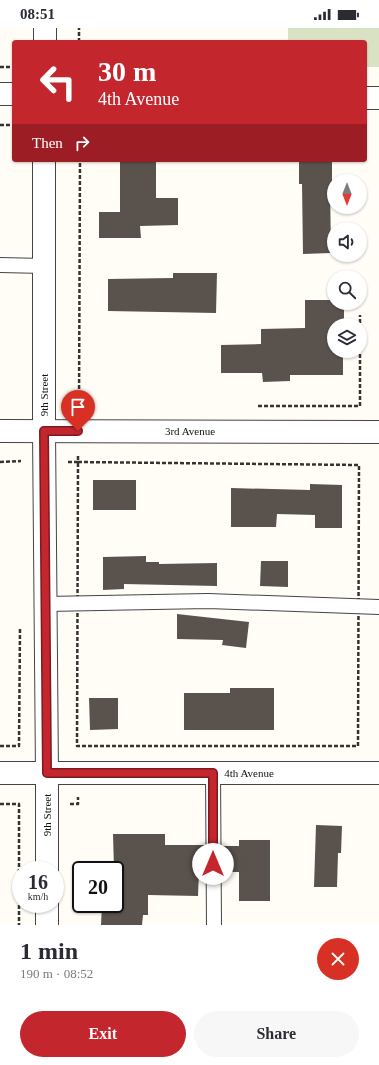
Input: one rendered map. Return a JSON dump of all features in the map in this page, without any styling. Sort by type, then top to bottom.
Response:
[{"type":"street","points":[[45,28],[45,40]]},
{"type":"street","points":[[0,94],[12,94]]},
{"type":"street","points":[[367,98],[379,98]]},
{"type":"street","name":"9th Street","points":[[44,162],[47,861]]},
{"type":"street","name":"3rd Avenue","points":[[0,431],[379,432]]},
{"type":"street","name":"4th Avenue","points":[[0,772],[379,773]]},
{"type":"street","points":[[46,925],[47,913]]},
{"type":"lane","points":[[0,265],[44,266]]},
{"type":"lane","points":[[46,604],[208,601],[379,607]]},
{"type":"lane","points":[[213,773],[214,925]]},
{"type":"path","points":[[79,40],[80,28]]},
{"type":"path","points":[[0,67],[12,67]]},
{"type":"path","points":[[0,125],[12,125]]},
{"type":"path","points":[[80,162],[78,407],[86,407]]},
{"type":"path","points":[[250,406],[360,406],[360,358]]},
{"type":"path","points":[[68,462],[78,462],[78,451]]},
{"type":"path","points":[[0,462],[22,461]]},
{"type":"path","points":[[0,746],[20,746],[20,627]]},
{"type":"path","points":[[62,804],[78,804],[78,790]]},
{"type":"path","points":[[0,804],[19,804],[19,925]]},
{"type":"green space","points":[[288,28],[379,28],[379,67],[367,67],[367,40],[288,40]]},
{"type":"building","points":[[120,162],[156,162],[156,198],[178,198],[178,225],[140,226],[141,238],[99,238],[99,212],[120,212]]},
{"type":"building","points":[[299,162],[332,162],[332,174],[327,174],[327,214],[330,214],[331,222],[327,222],[327,253],[303,254],[302,184],[299,184]]},
{"type":"building","points":[[173,273],[217,273],[216,313],[108,311],[108,279],[173,278]]},
{"type":"building","points":[[305,300],[327,300],[327,310],[344,310],[344,318],[327,318],[327,358],[343,358],[343,375],[290,375],[290,381],[263,382],[262,373],[221,373],[221,345],[261,344],[261,329],[305,328]]},
{"type":"building","points":[[93,480],[136,480],[136,510],[93,510]]},
{"type":"building","points":[[310,484],[342,485],[342,528],[315,528],[315,515],[277,514],[276,527],[231,527],[231,488],[310,490]]},
{"type":"building","points":[[146,556],[146,562],[159,562],[159,564],[217,563],[217,586],[124,584],[124,589],[103,590],[103,557]]},
{"type":"building","points":[[261,561],[288,561],[288,587],[260,586]]},
{"type":"building","points":[[177,614],[249,622],[246,648],[222,645],[223,640],[177,639]]},
{"type":"building","points":[[230,688],[274,688],[274,730],[184,730],[184,693],[230,693]]},
{"type":"building","points":[[89,698],[118,698],[118,729],[90,730]]},
{"type":"building","points":[[316,825],[342,826],[341,853],[338,853],[337,887],[314,887]]},
{"type":"building","points":[[113,834],[165,834],[165,845],[205,845],[205,871],[199,871],[198,896],[148,895],[148,915],[143,915],[142,925],[101,925],[102,913],[124,913],[124,861],[114,861]]},
{"type":"building","points":[[239,840],[270,840],[270,901],[239,901],[239,872],[222,872],[222,846],[239,846]]},
{"type":"route","points":[[78,431],[44,431],[47,773],[213,773],[213,864]]}]
